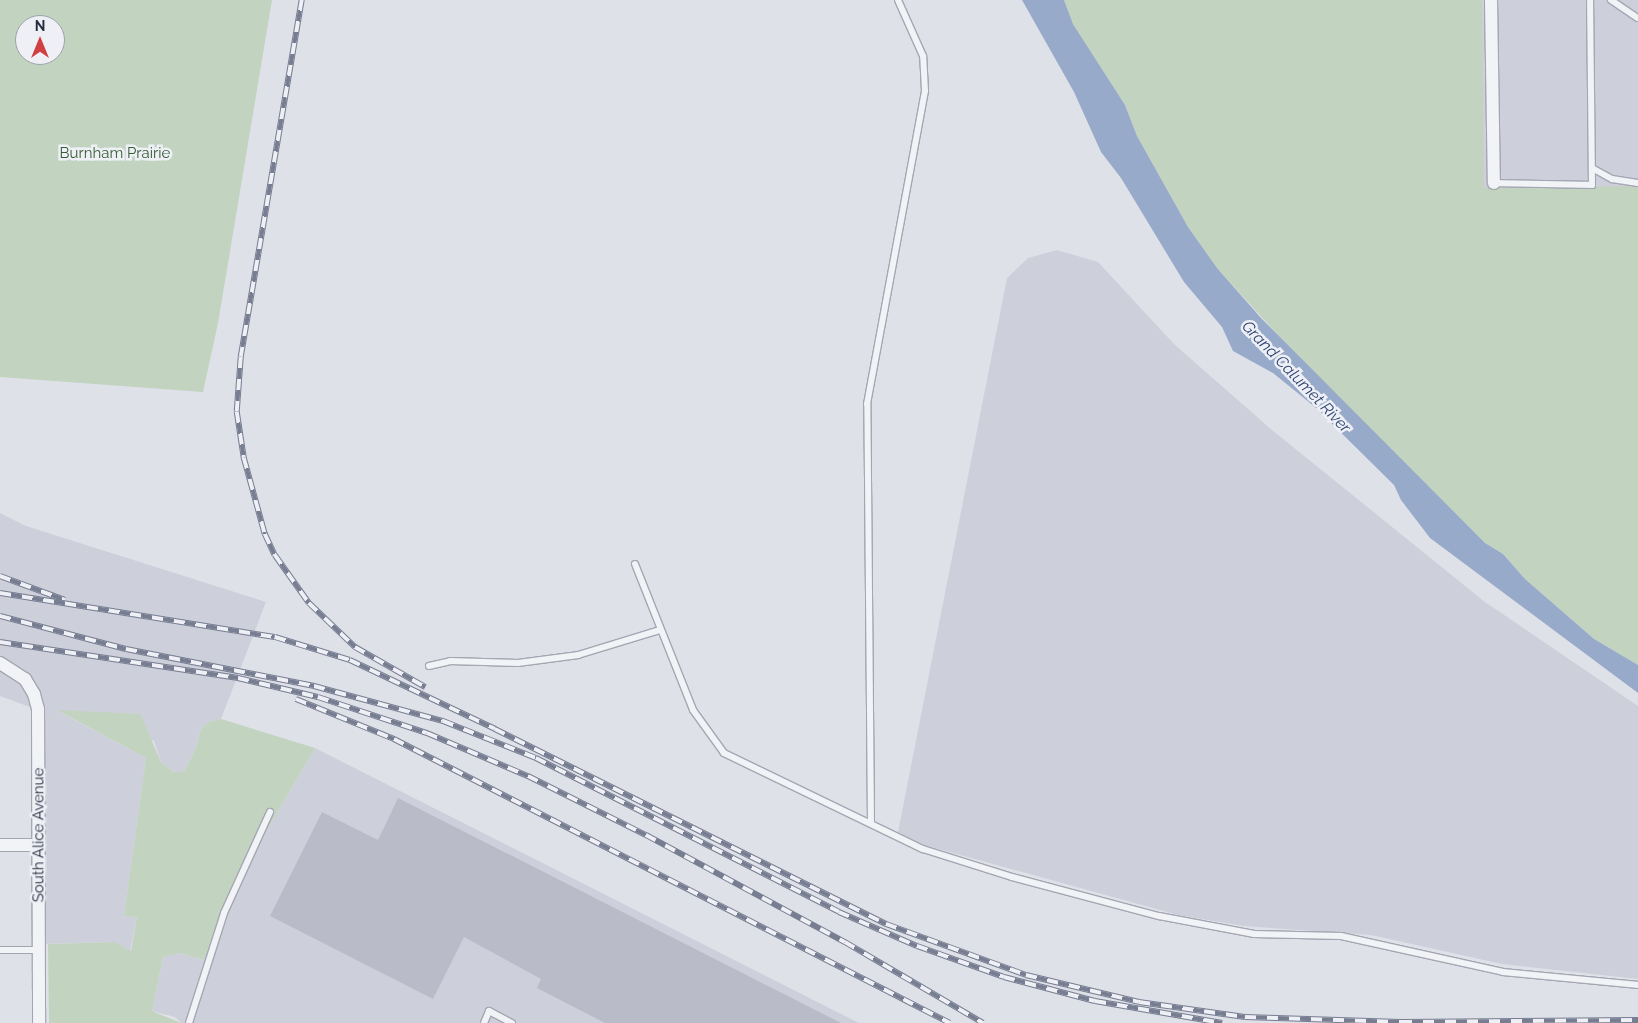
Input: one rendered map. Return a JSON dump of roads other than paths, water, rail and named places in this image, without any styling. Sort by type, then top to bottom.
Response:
[{"type":"street","points":[[1491,0],[1494,184]]},
{"type":"street","name":"South Alice Avenue","points":[[0,663],[25,679],[34,694],[38,709],[39,1023]]},
{"type":"street","points":[[0,845],[39,845]]},
{"type":"lane","points":[[871,822],[867,404],[925,91],[923,56],[898,0]]},
{"type":"lane","points":[[1494,184],[1592,185],[1590,0]]},
{"type":"lane","points":[[1611,0],[1638,18]]},
{"type":"lane","points":[[1592,168],[1612,179],[1638,184]]},
{"type":"lane","points":[[635,564],[693,710],[724,753],[783,784],[871,822],[923,849],[1012,877],[1159,916],[1254,934],[1341,936],[1457,963],[1541,978],[1638,986]]},
{"type":"lane","points":[[429,666],[450,661],[518,663],[578,655],[660,630]]},
{"type":"lane","points":[[189,1023],[224,913],[270,812]]},
{"type":"lane","points":[[0,950],[39,950]]},
{"type":"lane","points":[[484,1023],[489,1011],[512,1023]]},
{"type":"water","name":"Grand Calumet River","points":[[1022,0],[1064,0],[1073,24],[1125,105],[1137,136],[1188,227],[1217,268],[1261,318],[1485,543],[1503,554],[1525,579],[1594,639],[1638,665],[1638,693],[1430,538],[1401,500],[1394,485],[1315,407],[1273,373],[1233,351],[1222,327],[1184,282],[1121,178],[1101,152],[1074,92]]},
{"type":"railway","points":[[302,0],[241,357],[237,412],[244,458],[265,534],[275,555],[309,603],[355,647],[425,687]]},
{"type":"railway","points":[[0,576],[65,600]]},
{"type":"railway","points":[[0,593],[275,637],[350,660],[495,729],[886,924],[1026,975],[1139,1002],[1245,1017],[1401,1022],[1638,1020]]},
{"type":"railway","points":[[0,616],[126,649],[314,686],[443,721],[536,758],[839,912],[917,946],[1004,977],[1095,1001],[1222,1023]]},
{"type":"railway","points":[[0,642],[238,678],[318,697],[427,733],[528,776],[646,835],[845,942],[983,1023]]},
{"type":"railway","points":[[296,699],[394,739],[950,1023]]},
{"type":"park label","name":"Burnham Prairie","points":[[115,154]]}]
